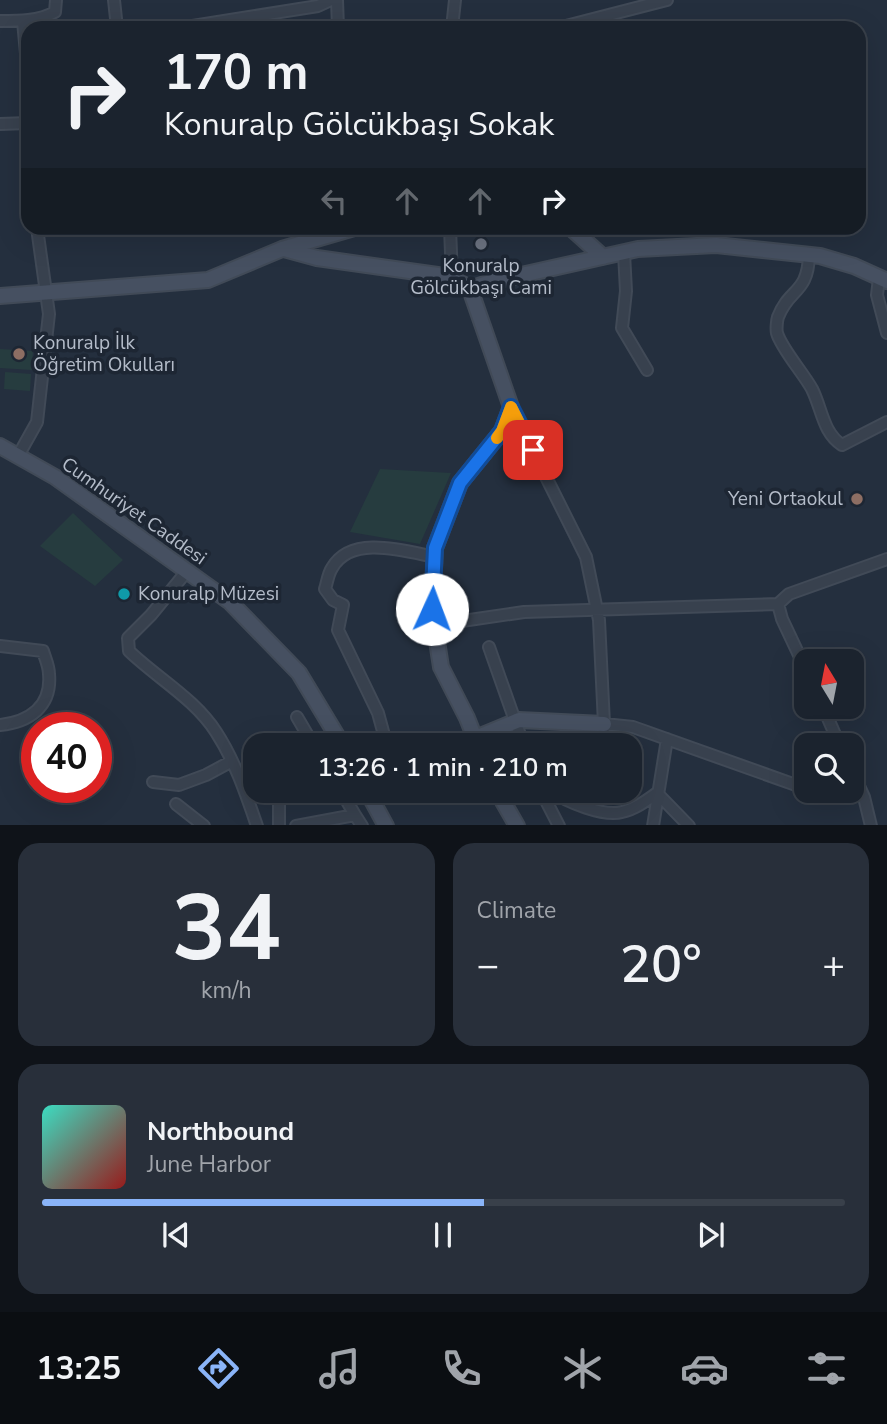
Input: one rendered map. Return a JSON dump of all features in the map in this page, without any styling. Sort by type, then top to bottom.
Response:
[{"type":"street","points":[[0,21],[23,21],[50,15],[55,12],[56,0]]},
{"type":"street","points":[[114,0],[116,21]]},
{"type":"street","points":[[224,21],[318,6],[331,0]]},
{"type":"street","points":[[337,0],[338,21]]},
{"type":"street","points":[[453,21],[455,0]]},
{"type":"street","points":[[585,21],[667,0]]},
{"type":"street","points":[[0,124],[21,123]]},
{"type":"street","points":[[18,456],[37,422],[49,314],[38,235]]},
{"type":"street","points":[[0,296],[208,280],[282,249],[330,235]]},
{"type":"street","points":[[450,235],[452,276]]},
{"type":"street","points":[[579,235],[603,257]]},
{"type":"street","points":[[470,289],[490,282],[638,249],[716,245],[808,255],[854,266],[883,279],[877,295],[887,333]]},
{"type":"street","points":[[282,249],[317,258],[452,276],[470,289],[511,407],[586,558],[597,610],[604,733]]},
{"type":"street","points":[[624,253],[626,291],[622,328],[647,370]]},
{"type":"street","points":[[808,255],[808,272],[803,285],[788,300],[777,318],[777,333],[813,391],[831,438],[842,445],[887,422]]},
{"type":"street","points":[[472,733],[441,667],[432,609],[435,548],[460,483],[502,431],[511,407]]},
{"type":"street","name":"Cumhuriyet Caddesi","points":[[0,446],[55,477],[230,602],[299,673],[336,733]]},
{"type":"street","points":[[383,733],[378,713],[338,630],[343,605],[333,600],[325,589],[332,567],[347,552],[379,546],[435,557]]},
{"type":"street","points":[[435,625],[524,612],[778,604],[789,594],[887,559]]},
{"type":"street","points":[[187,571],[128,638],[129,651],[184,696],[215,730],[232,761],[257,825]]},
{"type":"street","points":[[778,604],[796,649]]},
{"type":"street","points":[[0,646],[43,651],[50,674],[46,695],[36,714],[17,723],[0,725]]},
{"type":"street","points":[[489,647],[519,733]]},
{"type":"street","points":[[297,717],[304,733]]},
{"type":"street","points":[[492,733],[515,721],[633,727],[794,784]]},
{"type":"street","points":[[653,825],[667,739]]},
{"type":"street","points":[[153,782],[179,785],[232,761]]},
{"type":"street","points":[[574,803],[596,811],[620,813],[657,793]]},
{"type":"street","points":[[657,793],[689,825]]},
{"type":"street","points":[[864,797],[871,825]]},
{"type":"street","points":[[279,803],[279,825]]},
{"type":"street","points":[[348,803],[362,825]]},
{"type":"street","points":[[375,803],[386,825]]},
{"type":"street","points":[[504,803],[517,825]]},
{"type":"street","points":[[547,803],[559,825]]},
{"type":"street","points":[[176,804],[204,825]]},
{"type":"street","points":[[296,825],[355,815]]},
{"type":"green space","points":[[0,349],[33,351],[32,370],[0,368]]},
{"type":"green space","points":[[5,372],[31,374],[30,391],[4,389]]},
{"type":"green space","points":[[380,469],[451,473],[420,544],[350,532]]},
{"type":"green space","points":[[73,513],[123,560],[95,586],[40,546]]},
{"type":"slow traffic","points":[[497,438],[511,407],[520,425]]},
{"type":"place","name":"Konuralp Gölcükbaşı Cami","points":[[481,244]]},
{"type":"place","name":"Konuralp İlk Öğretim Okulları","points":[[19,354]]},
{"type":"place","name":"Yeni Ortaokul","points":[[857,499]]},
{"type":"place","name":"Konuralp Müzesi","points":[[124,594]]},
{"type":"route","points":[[432,609],[435,548],[460,483],[502,431],[511,407],[533,450]]}]
